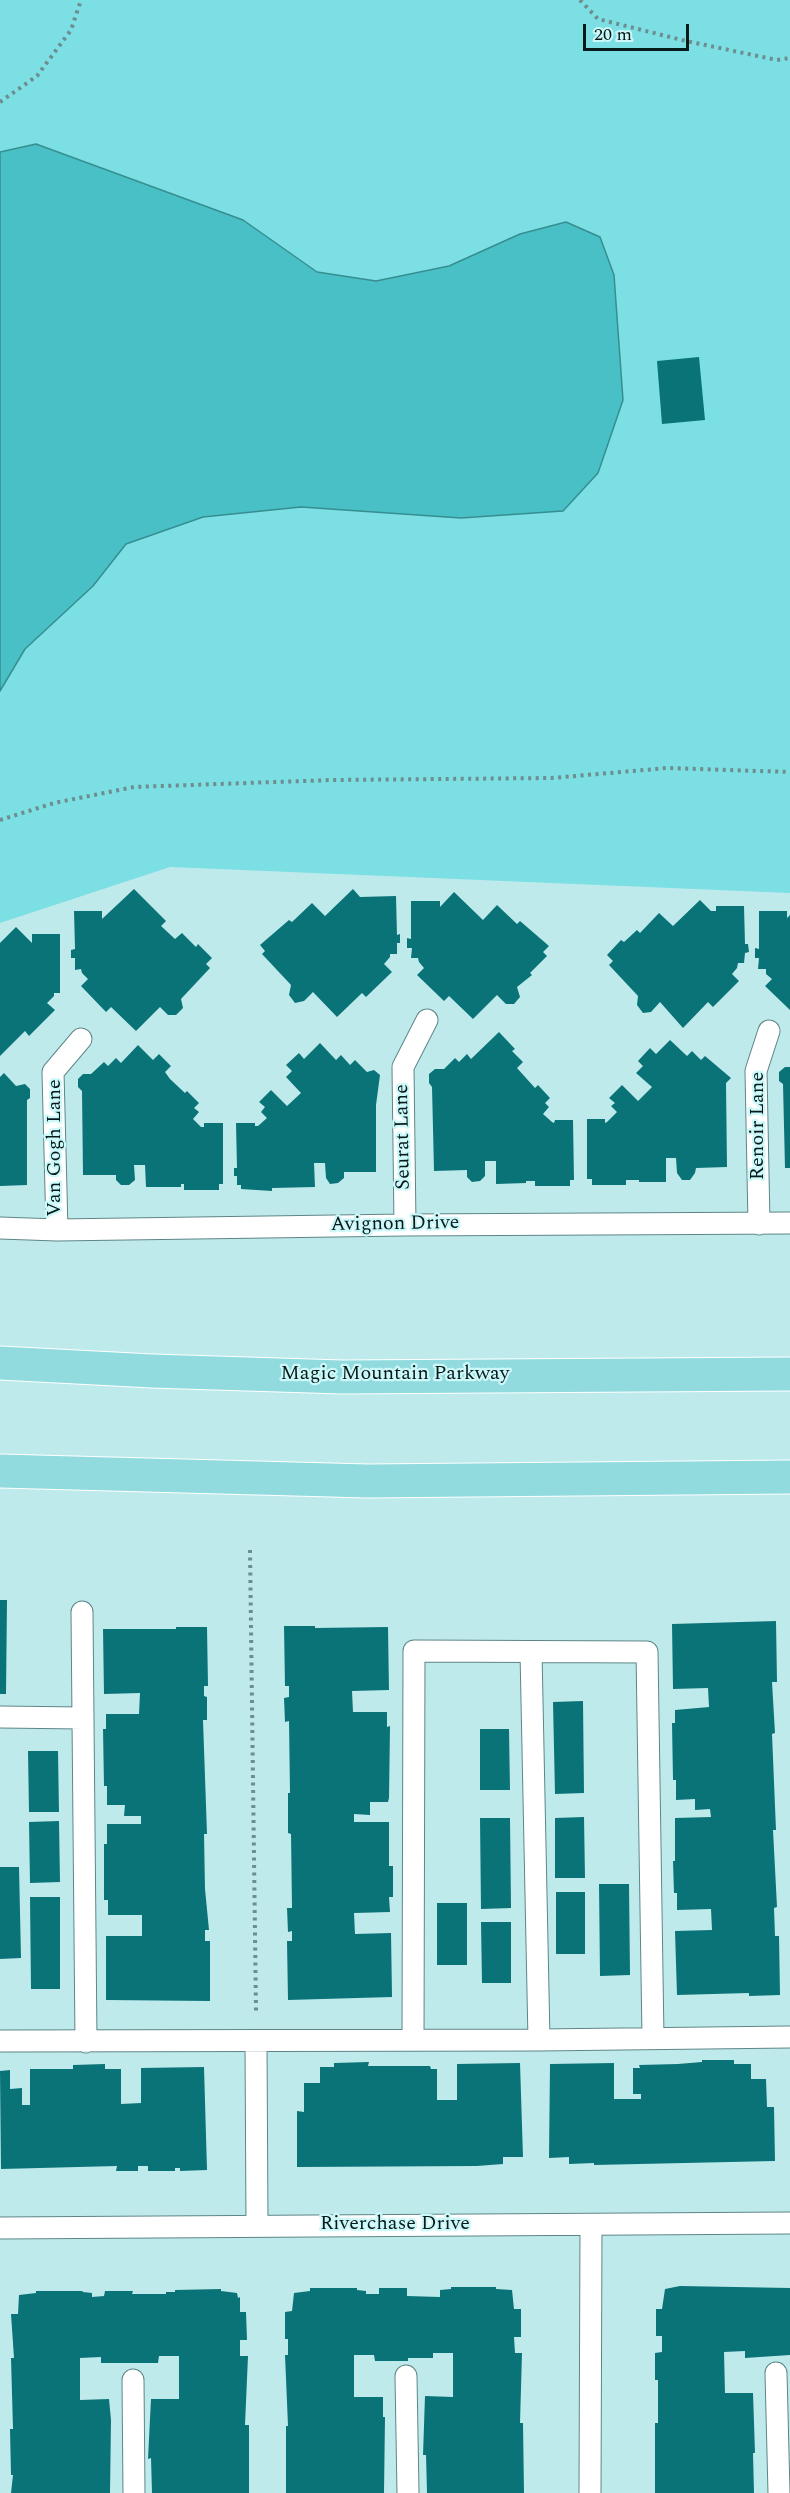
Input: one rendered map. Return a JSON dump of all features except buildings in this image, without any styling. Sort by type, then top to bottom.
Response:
[{"type":"main road","name":"Magic Mountain Parkway","points":[[0,1363],[342,1377],[790,1374]]},
{"type":"main road","points":[[0,1471],[368,1481],[790,1477]]},
{"type":"lane","name":"Seurat Lane","points":[[405,1225],[403,1067],[427,1020]]},
{"type":"lane","name":"Renoir Lane","points":[[759,1224],[756,1071],[769,1030]]},
{"type":"lane","name":"Van Gogh Lane","points":[[57,1230],[54,1072],[81,1039]]},
{"type":"lane","name":"Avignon Drive","points":[[0,1228],[57,1230],[790,1223]]},
{"type":"lane","points":[[82,1612],[86,2042]]},
{"type":"lane","points":[[413,2039],[414,1651],[647,1652],[653,2038]]},
{"type":"lane","points":[[531,1652],[539,2040]]},
{"type":"lane","points":[[0,1717],[82,1718]]},
{"type":"lane","points":[[0,2041],[256,2042],[790,2037]]},
{"type":"lane","points":[[256,2042],[257,2225]]},
{"type":"lane","name":"Riverchase Drive","points":[[0,2228],[790,2223]]},
{"type":"lane","points":[[590,2493],[591,2226]]},
{"type":"lane","points":[[776,2373],[779,2493]]},
{"type":"lane","points":[[406,2376],[408,2493]]},
{"type":"lane","points":[[134,2380],[134,2493]]},
{"type":"path","points":[[0,102],[37,76],[71,30],[81,0]]},
{"type":"path","points":[[580,0],[598,19],[777,60],[790,58]]},
{"type":"path","points":[[0,820],[54,803],[134,787],[332,780],[552,778],[667,768],[790,772]]},
{"type":"path","points":[[250,1550],[256,2042]]},
{"type":"shaded area","points":[[0,0],[790,0],[790,893],[170,867],[0,923]]},
{"type":"shaded area","points":[[36,144],[243,220],[317,272],[376,281],[449,266],[520,234],[566,222],[600,237],[614,275],[623,400],[598,473],[563,511],[461,518],[301,507],[203,517],[126,544],[93,586],[25,649],[0,691],[0,152]]}]
